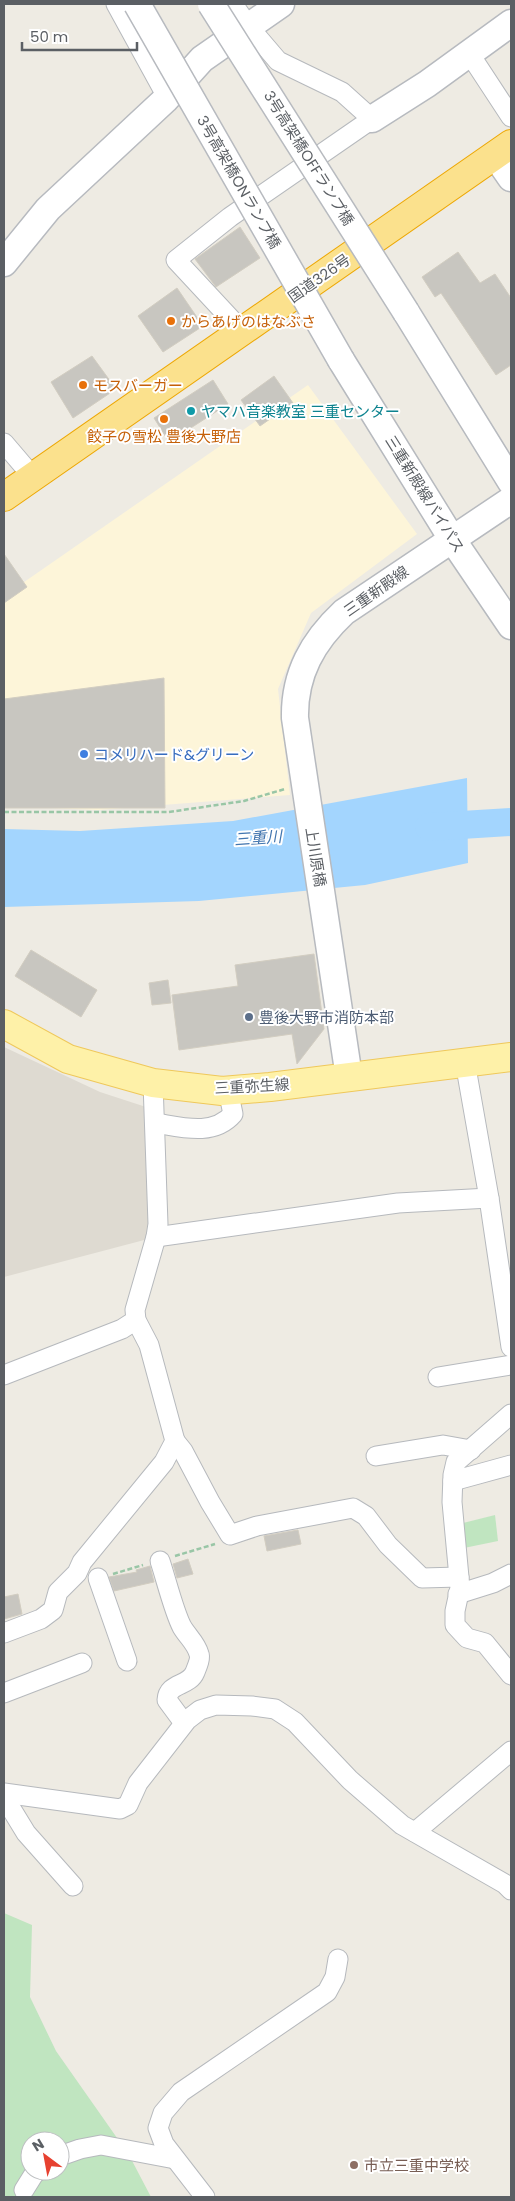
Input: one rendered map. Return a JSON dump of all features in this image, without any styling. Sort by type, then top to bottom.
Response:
[{"type":"highway","name":"国道326号","points":[[4,498],[503,150]]},
{"type":"main road","name":"3号高架橋ONランプ橋","points":[[137,4],[341,360]]},
{"type":"main road","name":"3号高架橋OFFランプ橋","points":[[211,4],[511,482]]},
{"type":"main road","points":[[4,264],[48,208],[167,97],[202,59],[281,4]]},
{"type":"main road","points":[[372,119],[428,84],[511,23]]},
{"type":"main road","points":[[503,150],[511,178]]},
{"type":"main road","name":"三重新殿線バイパス","points":[[341,360],[452,539],[511,626]]},
{"type":"main road","name":"三重新殿線","points":[[309,811],[295,705],[300,675],[309,654],[328,628],[348,608],[511,500]]},
{"type":"main road","name":"上川原橋","points":[[309,811],[349,1077]]},
{"type":"main road","name":"三重弥生線","points":[[4,1024],[68,1059],[153,1083],[228,1090],[349,1077],[511,1056]]},
{"type":"street","points":[[116,4],[167,97]]},
{"type":"street","points":[[233,4],[249,27],[278,61],[342,92],[372,119],[230,217],[176,260],[242,332]]},
{"type":"street","points":[[470,53],[511,117]]},
{"type":"street","points":[[4,443],[33,477]]},
{"type":"street","points":[[465,1062],[489,1198],[511,1347]]},
{"type":"street","points":[[153,1083],[158,1224],[156,1237],[134,1310],[136,1320],[149,1345],[175,1442],[183,1451],[230,1535],[257,1526],[353,1508],[366,1516],[388,1545],[422,1578],[459,1586],[493,1583],[511,1574]]},
{"type":"street","points":[[155,1123],[199,1130],[227,1121],[233,1114],[228,1090]]},
{"type":"street","points":[[156,1237],[398,1203],[489,1198]]},
{"type":"street","points":[[4,1375],[122,1329],[136,1320]]},
{"type":"street","points":[[438,1377],[511,1365]]},
{"type":"street","points":[[511,1414],[456,1462],[452,1480],[459,1586],[455,1625],[467,1638],[485,1643],[511,1675]]},
{"type":"street","points":[[4,1633],[41,1618],[53,1610],[58,1592],[77,1573],[82,1562],[164,1462],[175,1442]]},
{"type":"street","points":[[376,1456],[443,1445],[470,1450]]},
{"type":"street","points":[[452,1480],[511,1465]]},
{"type":"street","points":[[160,1560],[182,1627],[196,1645],[200,1656],[195,1674],[190,1680],[172,1688],[167,1694],[167,1700],[184,1723]]},
{"type":"street","points":[[98,1578],[127,1661]]},
{"type":"street","points":[[4,1693],[82,1663]]},
{"type":"street","points":[[4,1793],[120,1809],[128,1805],[138,1783],[184,1723],[200,1710],[216,1706],[252,1706],[275,1709],[295,1722],[350,1780],[402,1825],[504,1884],[511,1890]]},
{"type":"street","points":[[415,1832],[511,1751]]},
{"type":"street","points":[[4,1797],[26,1833],[73,1886]]},
{"type":"street","points":[[205,2197],[164,2144],[158,2128],[163,2113],[181,2092],[328,1992],[335,1977],[338,1959]]},
{"type":"street","points":[[70,2152],[80,2148],[101,2145],[176,2159]]},
{"type":"street","points":[[24,2190],[30,2181]]},
{"type":"path","points":[[4,812],[169,812],[244,801],[293,787]]},
{"type":"shaded area","points":[[308,385],[417,534],[311,613],[278,689],[290,795],[98,810],[4,806],[4,596]]},
{"type":"shaded area","points":[[4,1047],[100,1092],[146,1107],[151,1194],[148,1239],[4,1277]]},
{"type":"green space","points":[[495,1515],[498,1541],[464,1548],[463,1523]]},
{"type":"green space","points":[[4,1913],[32,1925],[30,1997],[56,2051],[129,2155],[151,2197],[4,2197]]},
{"type":"water","points":[[467,778],[468,863],[365,885],[199,901],[4,907],[4,829],[80,831],[233,821]]},
{"type":"building","points":[[240,227],[260,258],[216,287],[195,259]]},
{"type":"building","points":[[458,252],[480,283],[495,274],[511,298],[511,365],[496,375],[441,293],[435,297],[422,277]]},
{"type":"building","name":"からあげのはなぶさ","points":[[177,288],[203,326],[163,352],[138,316]]},
{"type":"building","name":"モスバーガー","points":[[92,356],[116,389],[73,418],[51,382]]},
{"type":"building","points":[[274,376],[293,403],[260,426],[241,400]]},
{"type":"building","name":"ヤマハ音楽教室 三重センター","points":[[213,380],[228,404],[169,442],[154,418]]},
{"type":"building","points":[[4,554],[27,587],[4,603]]},
{"type":"building","name":"コメリハード&グリーン","points":[[164,678],[165,808],[4,808],[4,699]]},
{"type":"building","points":[[31,950],[97,990],[81,1017],[15,976]]},
{"type":"building","name":"豊後大野市消防本部","points":[[314,954],[324,1029],[297,1064],[292,1034],[179,1050],[172,995],[238,986],[235,965]]},
{"type":"building","points":[[168,980],[171,1003],[152,1005],[149,983]]},
{"type":"building","points":[[298,1530],[301,1544],[267,1551],[264,1536]]},
{"type":"building","points":[[188,1559],[193,1574],[177,1578],[173,1564]]},
{"type":"building","points":[[150,1566],[154,1582],[114,1591],[109,1577],[137,1572],[136,1570]]},
{"type":"building","points":[[18,1594],[22,1614],[4,1619],[4,1597]]},
{"type":"waterway","name":"三重川","points":[[429,827],[511,822]]},
{"type":"place","name":"からあげのはなぶさ","points":[[171,321]]},
{"type":"place","name":"モスバーガー","points":[[83,385]]},
{"type":"place","name":"ヤマハ音楽教室 三重センター","points":[[191,411]]},
{"type":"place","name":"餃子の雪松 豊後大野店","points":[[164,419]]},
{"type":"place","name":"コメリハード&グリーン","points":[[84,754]]},
{"type":"place","name":"豊後大野市消防本部","points":[[249,1017]]},
{"type":"place","name":"市立三重中学校","points":[[354,2165]]}]
